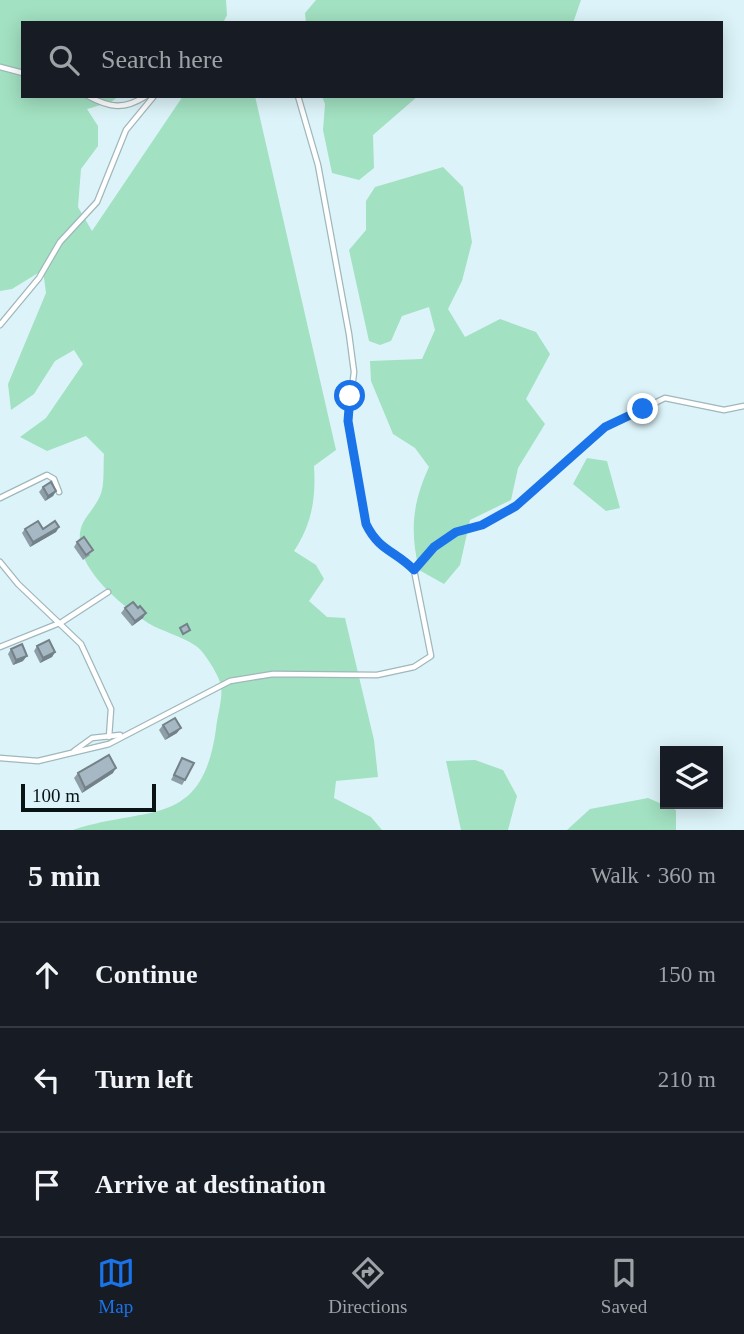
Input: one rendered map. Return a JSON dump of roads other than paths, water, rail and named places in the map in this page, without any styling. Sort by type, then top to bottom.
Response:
[{"type":"lane","points":[[0,67],[21,72]]},
{"type":"lane","points":[[92,98],[111,107],[129,106],[143,98]]},
{"type":"lane","points":[[0,325],[39,278],[60,242],[97,202],[126,130],[152,98]]},
{"type":"lane","points":[[0,758],[38,761],[109,744],[230,681],[273,674],[377,676],[414,667],[431,656],[414,570],[403,559],[385,551],[374,540],[366,524],[348,421],[354,372],[349,334],[316,152],[300,98]]},
{"type":"lane","points":[[414,570],[445,539],[456,532],[482,525],[516,506],[605,427],[655,401],[665,398],[724,410],[744,407]]},
{"type":"lane","points":[[0,498],[47,475],[54,479],[59,492]]},
{"type":"lane","points":[[0,562],[18,584],[81,644],[111,709],[109,737]]},
{"type":"lane","points":[[0,647],[60,623],[108,592]]},
{"type":"lane","points":[[73,752],[92,738],[124,735]]}]
